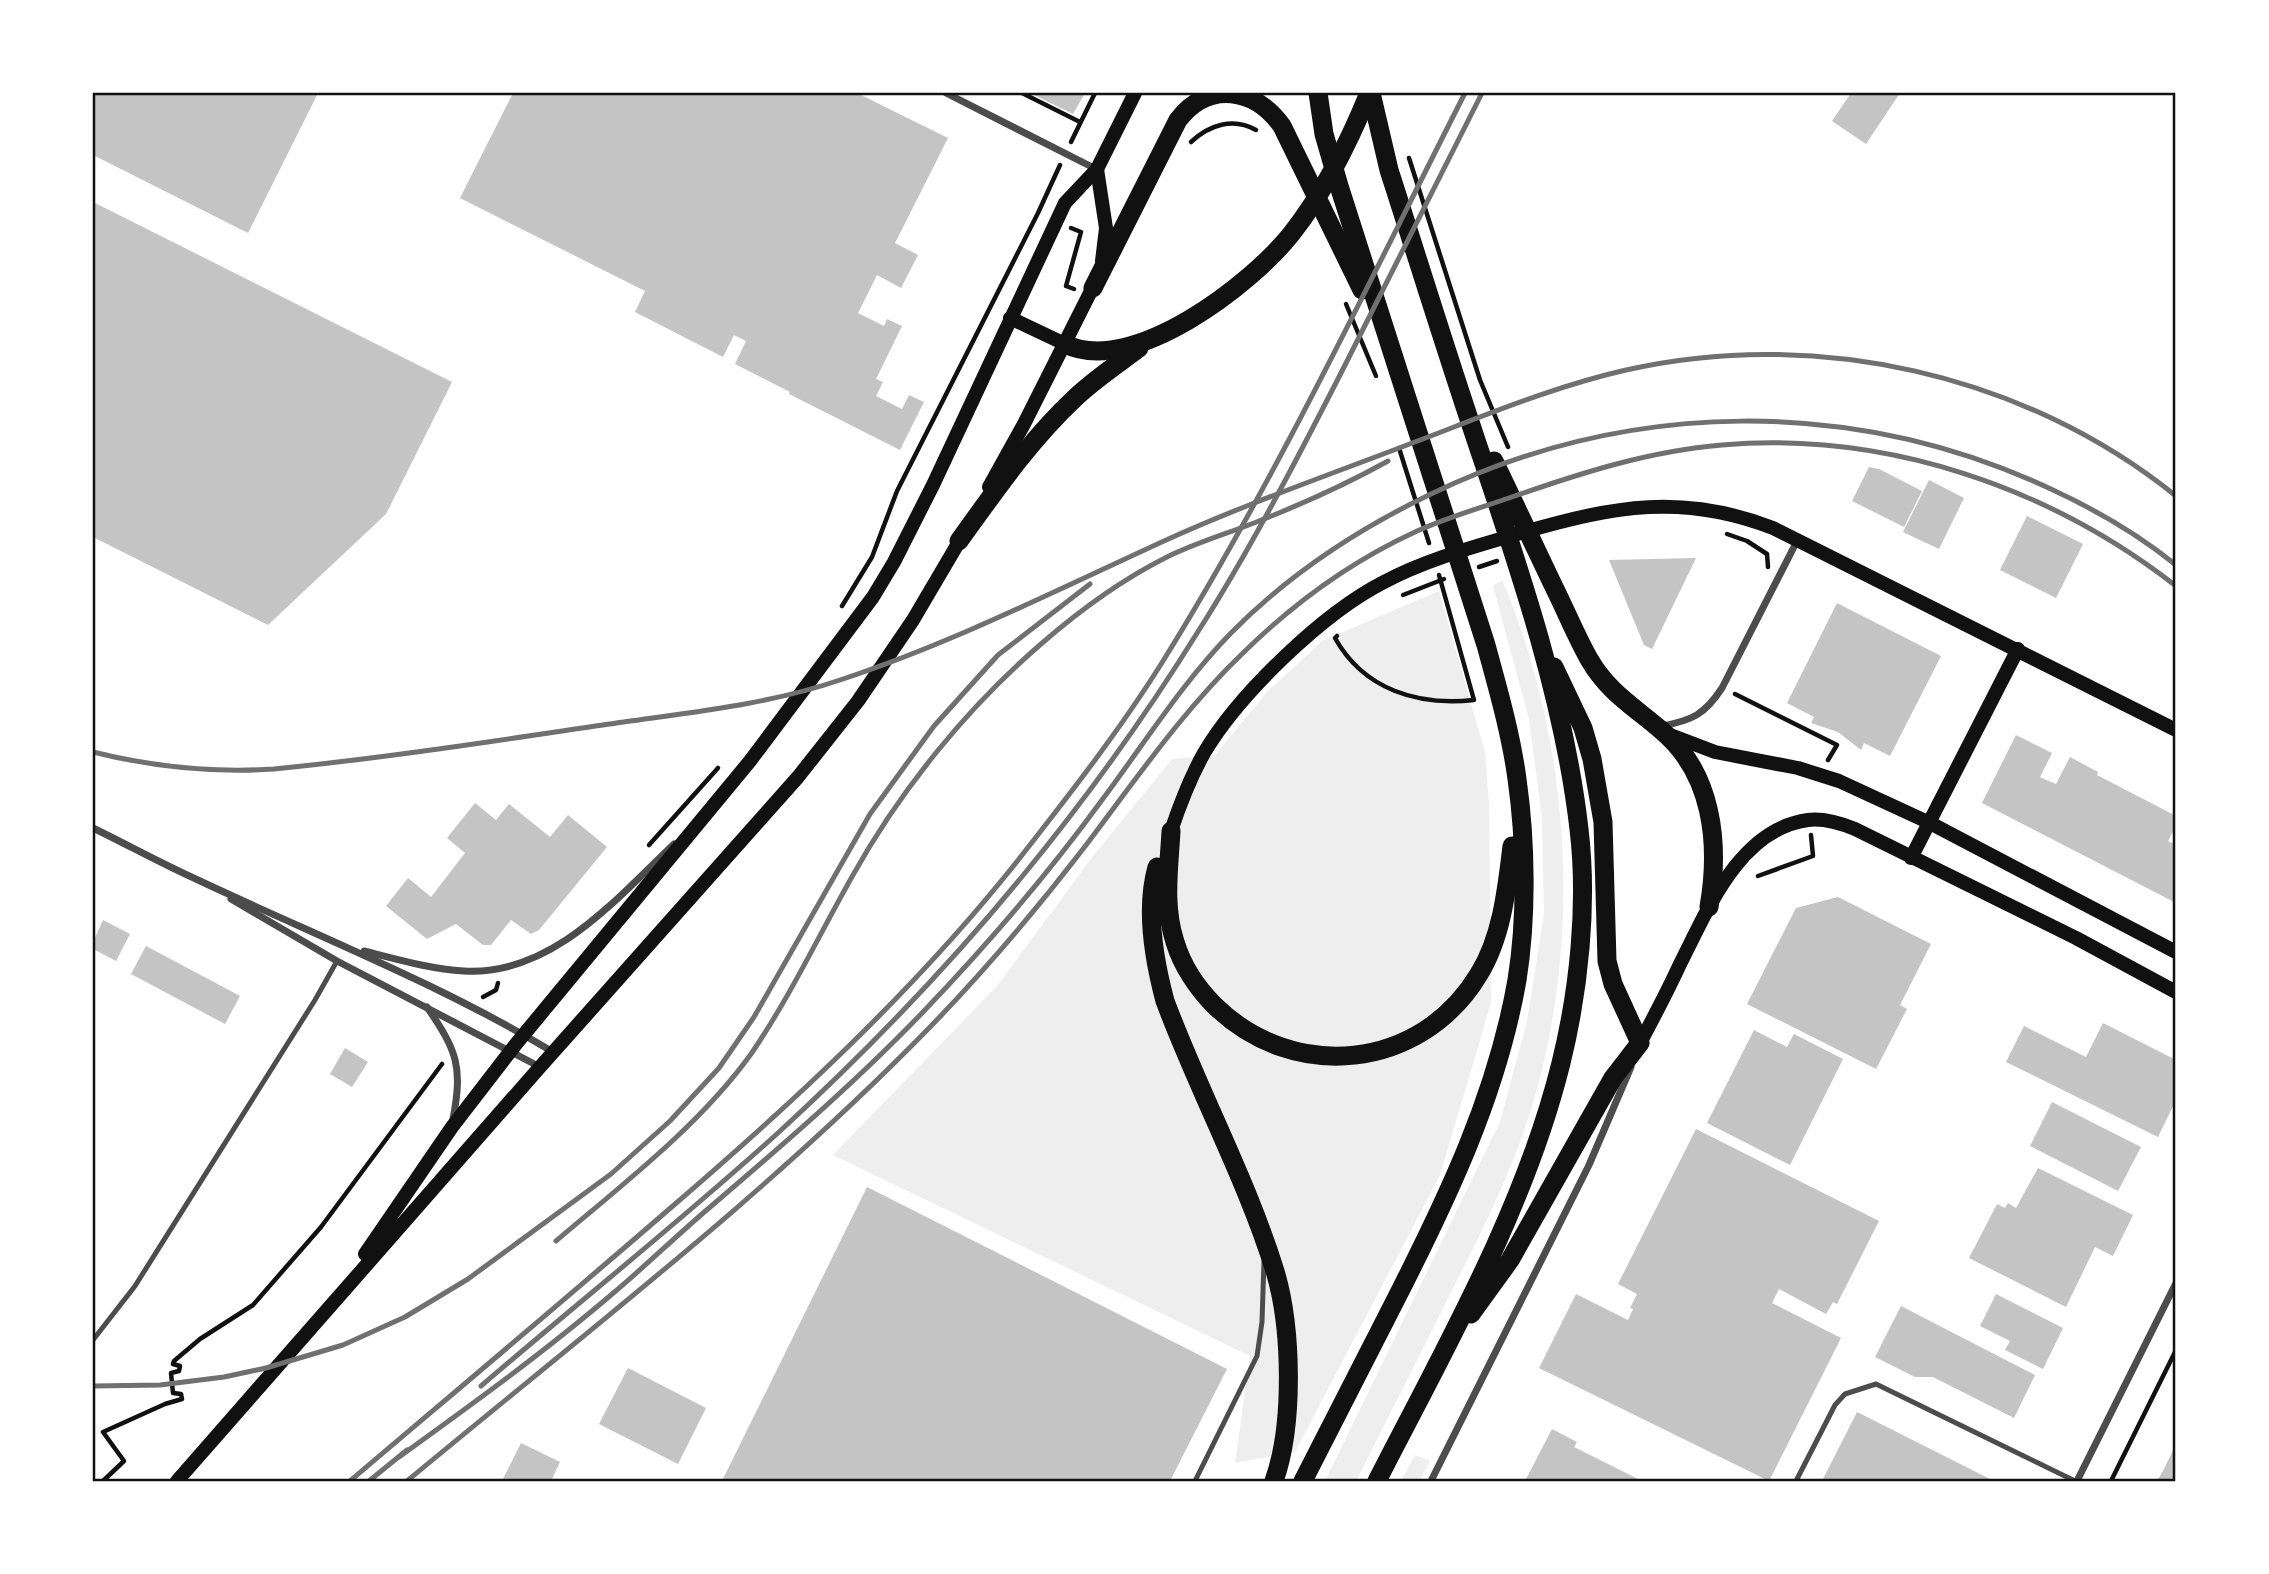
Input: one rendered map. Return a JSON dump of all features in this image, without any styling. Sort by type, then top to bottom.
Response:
[{"type":"highway","points":[[1093,288],[1172,130],[1191,106],[1226,93],[1254,100],[1273,114],[1298,155],[1392,354]]},
{"type":"highway","points":[[1303,1481],[1450,1191],[1472,1140],[1492,1082],[1517,980],[1523,886],[1517,779],[1503,708],[1469,592],[1339,186],[1318,93]]},
{"type":"highway","points":[[1065,344],[1085,351],[1102,352],[1127,347],[1154,337],[1199,314],[1227,295],[1275,253],[1293,233],[1328,178],[1370,93]]},
{"type":"highway","points":[[1370,93],[1389,170],[1537,629],[1562,734],[1579,831],[1581,931],[1577,976],[1562,1059],[1534,1150],[1506,1220],[1377,1481]]},
{"type":"highway","points":[[959,541],[1025,451],[1057,415],[1094,382],[1154,337]]},
{"type":"highway","points":[[1459,388],[1590,660],[1616,695],[1660,729],[1688,760],[1708,801],[1713,832],[1713,873],[1709,907]]},
{"type":"highway","points":[[1441,1355],[1510,1259],[1613,1078],[1640,1044],[1613,984],[1607,961],[1603,822],[1592,759],[1583,729],[1537,629]]},
{"type":"highway","points":[[1171,831],[1166,890],[1169,919],[1176,945],[1203,994],[1242,1029],[1268,1042],[1315,1055],[1344,1057],[1368,1054],[1391,1047],[1430,1027],[1448,1013],[1480,974],[1491,949],[1504,902],[1517,779]]},
{"type":"highway","points":[[1171,831],[1156,871],[1153,894],[1153,933],[1158,975],[1177,1032],[1276,1274],[1288,1365],[1283,1442],[1274,1481]]},
{"type":"main road","points":[[324,1313],[452,1127],[768,737],[873,597],[933,485],[1065,203],[1097,170],[1135,93]]},
{"type":"main road","points":[[177,1481],[553,1052],[750,833],[858,701],[913,620],[959,541],[1024,424],[1093,288],[1107,228],[1097,170]]},
{"type":"main road","points":[[1010,318],[1065,344]]},
{"type":"main road","points":[[1171,831],[1191,778],[1206,750],[1282,659],[1349,604],[1411,568],[1486,543],[1595,513],[1658,506],[1696,507],[1725,512],[1773,528],[2176,730]]},
{"type":"main road","points":[[1911,858],[2018,649]]},
{"type":"main road","points":[[1660,729],[1684,742],[1714,752],[1821,774],[1930,823],[2176,951]]},
{"type":"main road","points":[[1640,1044],[1721,887],[1749,851],[1765,838],[1782,828],[1809,820],[1823,820],[1847,826],[2076,938],[2176,992]]},
{"type":"street","points":[[946,93],[1097,170]]},
{"type":"street","points":[[1660,729],[1699,715],[1721,690],[1797,541]]},
{"type":"street","points":[[347,947],[466,971],[502,968],[539,956],[574,934],[615,900],[712,807]]},
{"type":"street","points":[[93,828],[197,880],[347,947],[473,1008],[553,1052]]},
{"type":"street","points":[[197,880],[337,961],[540,1067]]},
{"type":"street","points":[[337,961],[347,947]]},
{"type":"street","points":[[426,1006],[451,1046],[456,1060],[458,1081],[452,1127]]},
{"type":"street","points":[[1430,1481],[1583,1177],[1640,1044]]},
{"type":"street","points":[[2076,1481],[2176,1283]]},
{"type":"lane","points":[[93,1340],[135,1286],[337,961]]},
{"type":"lane","points":[[1195,1481],[1257,1356],[1262,1322],[1265,1243]]},
{"type":"lane","points":[[1796,1481],[1835,1405],[1845,1394],[1876,1384],[2076,1481]]},
{"type":"path","points":[[1022,93],[1080,122]]},
{"type":"path","points":[[840,609],[872,556],[897,491],[1038,214],[1096,93]]},
{"type":"path","points":[[1407,151],[1480,380],[1512,456]]},
{"type":"path","points":[[1343,298],[1380,387]]},
{"type":"path","points":[[1396,439],[1433,555]]},
{"type":"path","points":[[1437,568],[1453,620]]},
{"type":"path","points":[[1721,690],[1837,745],[1821,774]]},
{"type":"path","points":[[643,852],[726,759]]},
{"type":"path","points":[[1758,876],[1813,856],[1809,820]]},
{"type":"path","points":[[473,1008],[478,1000],[496,990],[502,968]]},
{"type":"path","points":[[103,1481],[124,1461],[103,1433],[165,1404],[182,1399],[181,1394],[173,1393],[171,1373],[179,1371],[180,1366],[173,1364],[174,1360],[200,1339],[253,1306],[321,1227],[442,1064],[451,1046]]},
{"type":"path","points":[[2111,1481],[2176,1350]]},
{"type":"shaded area","points":[[1502,580],[1525,643],[1543,709],[1556,776],[1562,845],[1563,913],[1558,981],[1547,1048],[1522,1138],[1502,1186],[1356,1481],[1325,1481],[1500,1122],[1527,1021],[1544,914],[1542,818],[1529,719],[1493,586]]},
{"type":"shaded area","points":[[1439,591],[1485,752],[1489,803],[1491,1003],[1440,1175],[1295,1452],[1235,1463],[1250,1356],[833,1155],[998,985],[1093,856],[1172,759],[1215,755],[1267,692],[1322,641]]},
{"type":"shaded area","points":[[1415,1455],[1430,1461],[1419,1481],[1401,1481]]},
{"type":"building","points":[[93,93],[318,93],[248,233],[93,155]]},
{"type":"building","points":[[513,93],[857,93],[948,138],[895,243],[918,255],[901,288],[877,275],[858,313],[884,326],[887,319],[902,326],[876,379],[883,382],[876,396],[902,409],[909,395],[924,402],[900,450],[735,364],[746,341],[734,335],[723,357],[635,312],[645,291],[460,198]]},
{"type":"building","points":[[1030,93],[1085,93],[1073,114]]},
{"type":"building","points":[[1851,93],[1900,93],[1866,144],[1832,121]]},
{"type":"building","points":[[93,202],[452,382],[386,514],[268,625],[93,537]]},
{"type":"building","points":[[1869,467],[1879,469],[1922,491],[1904,527],[1852,501]]},
{"type":"building","points":[[1929,480],[1964,498],[1939,549],[1903,532]]},
{"type":"building","points":[[2027,516],[2083,544],[2056,598],[2000,570]]},
{"type":"building","points":[[1696,558],[1652,649],[1644,645],[1609,560]]},
{"type":"building","points":[[1837,603],[1941,656],[1890,756],[1864,743],[1861,750],[1838,732],[1811,723],[1814,717],[1787,703]]},
{"type":"building","points":[[2016,735],[2052,753],[2040,777],[2056,784],[2070,757],[2098,772],[2097,775],[2176,816],[2176,826],[2168,841],[2176,845],[2176,903],[1982,803]]},
{"type":"building","points":[[475,803],[496,820],[509,804],[550,837],[568,815],[607,847],[539,930],[531,934],[511,920],[491,945],[483,945],[456,924],[427,939],[386,906],[408,878],[431,897],[465,853],[447,838]]},
{"type":"building","points":[[1838,897],[1931,944],[1900,1005],[1907,1009],[1876,1069],[1747,1004],[1796,908]]},
{"type":"building","points":[[103,920],[130,934],[116,961],[93,949],[93,942]]},
{"type":"building","points":[[146,946],[240,996],[225,1024],[131,974]]},
{"type":"building","points":[[2103,1023],[2176,1060],[2176,1100],[2158,1137],[2006,1062],[2024,1026],[2086,1057]]},
{"type":"building","points":[[1754,1030],[1787,1047],[1794,1034],[1843,1059],[1790,1165],[1707,1123]]},
{"type":"building","points":[[345,1048],[368,1062],[352,1087],[330,1074]]},
{"type":"building","points":[[2052,1102],[2141,1147],[2118,1191],[2030,1146]]},
{"type":"building","points":[[1696,1129],[1879,1221],[1837,1304],[1833,1302],[1826,1314],[1779,1289],[1772,1303],[1841,1338],[1769,1481],[1539,1368],[1576,1294],[1628,1320],[1637,1294],[1618,1284]]},
{"type":"building","points":[[2038,1168],[2133,1215],[2113,1256],[2095,1247],[2066,1307],[1969,1258],[1997,1204],[2005,1208],[2008,1203],[2016,1208]]},
{"type":"building","points":[[867,1187],[1227,1369],[1170,1481],[722,1481]]},
{"type":"building","points":[[1996,1294],[2063,1328],[2043,1369],[2005,1350],[2010,1341],[1980,1326]]},
{"type":"building","points":[[1901,1306],[2035,1375],[2014,1418],[1933,1377],[1915,1377],[1875,1357]]},
{"type":"building","points":[[628,1368],[706,1408],[678,1464],[599,1424]]},
{"type":"building","points":[[1857,1412],[1994,1481],[1822,1481]]},
{"type":"building","points":[[1552,1429],[1577,1442],[1574,1447],[1638,1479],[1637,1481],[1525,1481]]},
{"type":"building","points":[[521,1443],[560,1462],[551,1481],[502,1481]]},
{"type":"building","points":[[2176,1444],[2176,1481],[2157,1481],[2164,1469]]},
{"type":"railway","points":[[350,1481],[761,1129],[896,999],[1019,859],[1129,712],[1204,592],[1283,452],[1465,93]]},
{"type":"railway","points":[[481,1386],[705,1197],[844,1071],[967,941],[1071,814],[1159,693],[1255,536],[1340,375],[1482,93]]},
{"type":"railway","points":[[93,752],[183,768],[274,769],[356,760],[723,708],[811,689],[923,650],[1224,515],[1515,404],[1598,377],[1698,358],[1770,354],[1843,359],[1915,371],[1985,391],[2053,419],[2117,454],[2176,496]]},
{"type":"railway","points":[[399,1457],[506,1378],[623,1285],[787,1141],[897,1039],[1016,909],[1081,828],[1180,693],[1213,652],[1253,612],[1325,555],[1377,522],[1431,494],[1506,463],[1584,440],[1662,426],[1742,421],[1821,425],[1900,438],[1977,459],[2085,506],[2132,533],[2176,565]]},
{"type":"railway","points":[[407,1481],[676,1260],[871,1086],[952,1004],[1010,939],[1180,722],[1222,674],[1263,634],[1303,601],[1346,570],[1392,544],[1449,518],[1561,480],[1640,458],[1722,445],[1783,443],[1844,447],[1904,457],[1962,473],[2020,494],[2074,520],[2127,551],[2176,586]]},
{"type":"railway","points":[[556,1241],[660,1153],[731,1080],[779,1010],[853,875],[892,812],[937,751],[1014,669],[1086,608],[1150,566],[1188,547],[1305,502],[1388,461]]},
{"type":"railway","points":[[93,1386],[160,1385],[224,1377],[266,1368],[343,1345],[405,1317],[468,1279],[611,1174],[670,1121],[719,1068],[754,1017],[870,814],[934,726],[998,655],[1090,584]]},
{"type":"railway","points":[[369,1481],[407,1450]]}]
